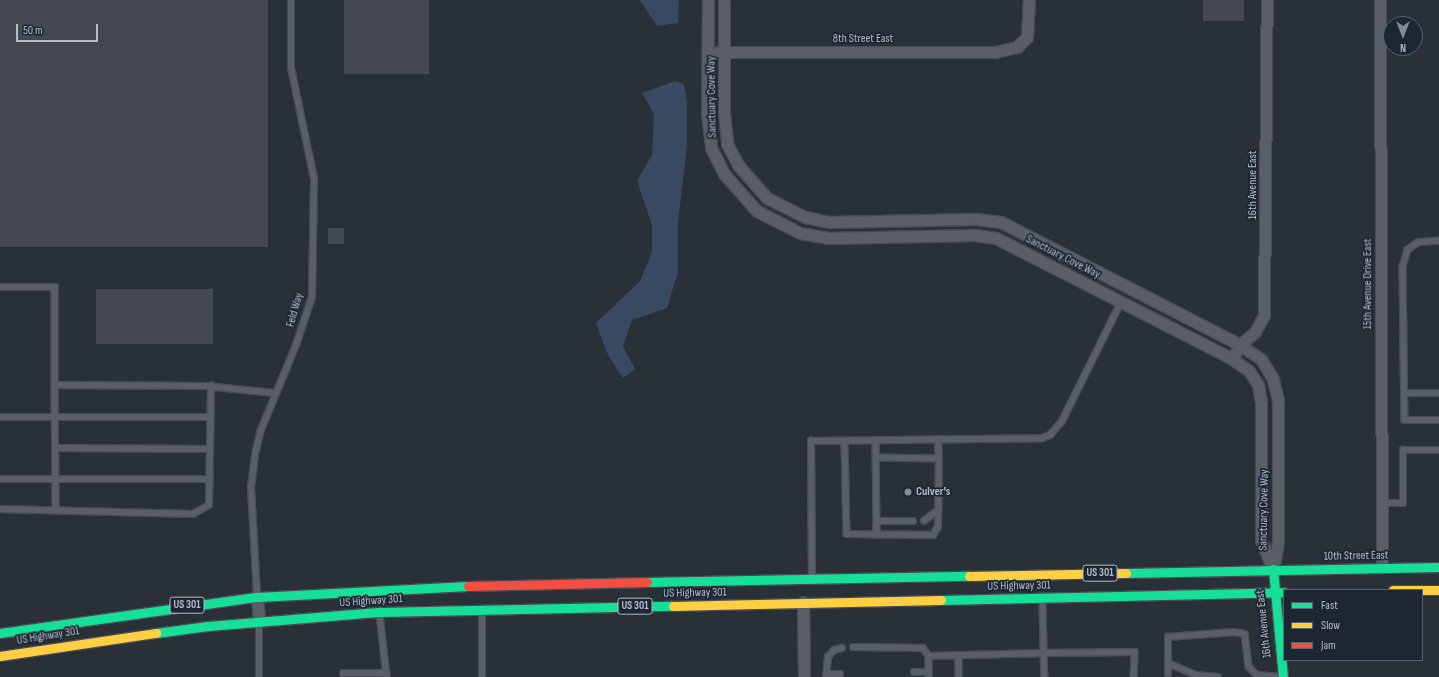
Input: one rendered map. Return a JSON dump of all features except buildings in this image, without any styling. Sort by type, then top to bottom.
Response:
[{"type":"main road","name":"10th Street East","points":[[1273,569],[1439,567]]},
{"type":"main road","name":"US 301","points":[[257,597],[413,587],[1273,569]]},
{"type":"main road","name":"16th Avenue East","points":[[1273,569],[1273,593],[1281,677]]},
{"type":"main road","points":[[834,589],[892,578]]},
{"type":"main road","points":[[791,591],[812,579]]},
{"type":"main road","points":[[563,594],[621,583]]},
{"type":"main road","points":[[1423,590],[1439,590]]},
{"type":"main road","points":[[803,602],[820,592]]},
{"type":"main road","name":"US 301","points":[[1273,593],[1283,592]]},
{"type":"main road","name":"US Highway 301","points":[[0,656],[152,632],[259,621],[380,612],[1273,593]]},
{"type":"main road","points":[[693,605],[708,596],[779,594]]},
{"type":"main road","name":"US Highway 301","points":[[0,633],[257,597]]},
{"type":"main road","points":[[482,609],[496,599]]},
{"type":"street","name":"Sanctuary Cove Way","points":[[708,0],[711,148],[724,174],[757,211],[800,233],[827,238],[975,235],[996,238],[1232,359],[1249,371],[1258,385],[1262,402],[1261,540],[1273,569]]},
{"type":"street","name":"Sanctuary Cove Way","points":[[724,0],[727,144],[753,184],[767,198],[788,210],[829,222],[976,219],[1001,222],[1240,345],[1261,359],[1273,379],[1278,400],[1278,542],[1273,569]]},
{"type":"street","name":"8th Street East","points":[[708,52],[995,52],[1017,47],[1027,37],[1029,0]]},
{"type":"street","name":"16th Avenue East","points":[[1232,359],[1240,345],[1255,332],[1264,315],[1267,0]]},
{"type":"street","name":"15th Avenue Drive East","points":[[1380,0],[1382,568]]},
{"type":"street","points":[[257,597],[259,621]]},
{"type":"street","points":[[803,602],[804,677]]},
{"type":"lane","name":"Feld Way","points":[[257,597],[252,488],[261,430],[296,345],[312,297],[314,179],[290,68],[291,0]]},
{"type":"lane","points":[[1439,241],[1418,243],[1408,250],[1403,266],[1406,420],[1439,420]]},
{"type":"lane","points":[[0,287],[55,287],[56,510]]},
{"type":"lane","points":[[812,579],[811,441],[1042,438],[1056,430],[1122,302]]},
{"type":"lane","points":[[55,385],[211,386],[275,393]]},
{"type":"lane","points":[[0,509],[193,514],[210,505],[211,386]]},
{"type":"lane","points":[[1405,393],[1439,393]]},
{"type":"lane","points":[[0,417],[210,417]]},
{"type":"lane","points":[[845,441],[847,534],[933,535],[938,527],[939,439]]},
{"type":"lane","points":[[876,440],[877,535]]},
{"type":"lane","points":[[56,448],[210,449]]},
{"type":"lane","points":[[1382,503],[1403,503],[1403,450],[1439,450]]},
{"type":"lane","points":[[877,458],[939,459]]},
{"type":"lane","points":[[0,479],[210,479]]},
{"type":"lane","points":[[924,521],[938,510]]},
{"type":"lane","points":[[877,521],[913,521]]},
{"type":"lane","points":[[1042,597],[1045,677]]},
{"type":"lane","points":[[482,609],[482,677]]},
{"type":"lane","points":[[343,673],[387,675],[380,612]]},
{"type":"lane","points":[[259,621],[259,677]]},
{"type":"lane","points":[[1168,674],[1168,637],[1234,632],[1245,634],[1249,666],[1256,676],[1281,677]]},
{"type":"lane","points":[[853,647],[923,648],[929,656],[929,674],[914,672]]},
{"type":"lane","points":[[840,674],[826,675],[828,657],[834,650],[842,648]]},
{"type":"lane","points":[[929,656],[1135,652],[1134,677]]},
{"type":"lane","points":[[959,656],[959,677]]},
{"type":"lane","points":[[1168,663],[1196,676],[1218,677]]},
{"type":"water","points":[[640,0],[679,0],[678,23],[657,26]]},
{"type":"water","points":[[675,81],[684,84],[687,102],[687,146],[678,222],[678,272],[667,308],[632,320],[623,346],[635,369],[623,378],[608,355],[596,323],[640,281],[652,252],[652,225],[637,181],[652,155],[654,114],[642,93]]},
{"type":"traffic: fast","points":[[1126,573],[1439,567]]},
{"type":"traffic: fast","points":[[1273,569],[1283,677]]},
{"type":"traffic: fast","points":[[647,582],[969,576]]},
{"type":"traffic: fast","points":[[0,633],[257,597],[468,586]]},
{"type":"traffic: fast","points":[[941,600],[1283,592]]},
{"type":"traffic: fast","points":[[156,633],[208,626],[380,612],[673,606]]},
{"type":"traffic: slow","points":[[969,576],[1126,573]]},
{"type":"traffic: slow","points":[[1423,590],[1439,590]]},
{"type":"traffic: slow","points":[[673,606],[941,600]]},
{"type":"traffic: slow","points":[[0,656],[156,633]]},
{"type":"traffic: jam","points":[[468,586],[647,582]]},
{"type":"place","name":"Culver's","points":[[908,492]]}]
